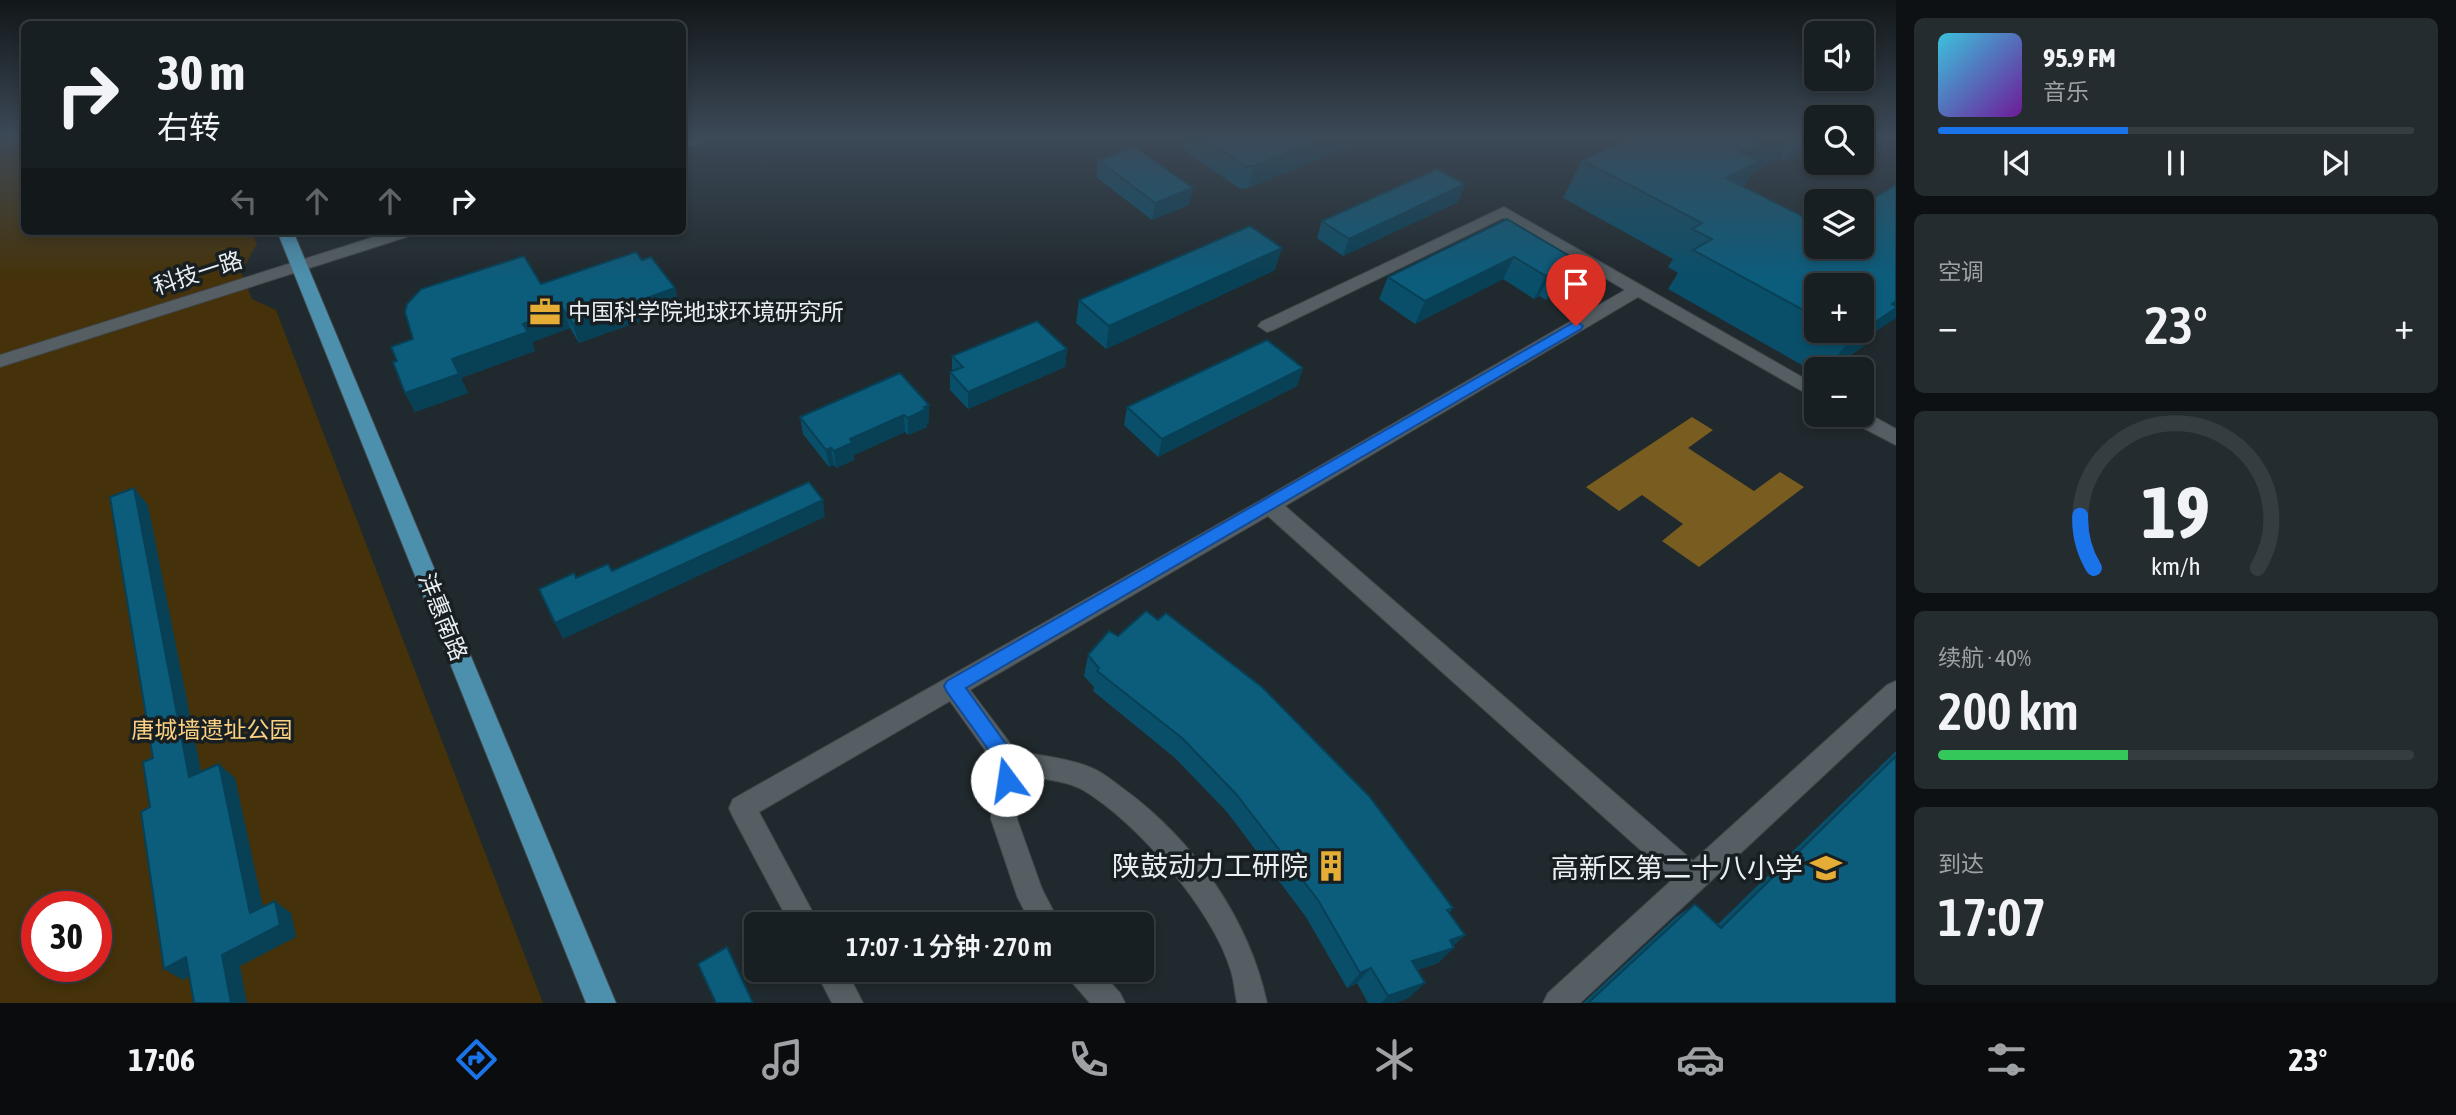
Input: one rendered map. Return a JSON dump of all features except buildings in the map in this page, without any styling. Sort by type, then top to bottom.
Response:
[{"type":"main road","name":"沣惠南路","points":[[287,235],[601,1003]]},
{"type":"street","points":[[1267,326],[1504,212],[1804,386]]},
{"type":"street","name":"科技一路","points":[[0,361],[397,235]]},
{"type":"street","points":[[798,912],[742,808],[1270,505],[1637,290]]},
{"type":"street","points":[[1874,426],[1896,438]]},
{"type":"street","points":[[1270,505],[1694,880]]},
{"type":"street","points":[[953,686],[1008,761],[1004,819],[1031,896],[1040,912]]},
{"type":"street","points":[[1558,1003],[1896,692]]},
{"type":"street","points":[[1008,761],[1087,778],[1136,814],[1183,864],[1220,915],[1245,968],[1252,1003]]},
{"type":"street","points":[[837,982],[848,1003]]},
{"type":"street","points":[[1091,982],[1110,1003]]},
{"type":"green space","name":"唐城墙遗址公园","points":[[0,184],[21,184],[21,235],[254,235],[257,244],[241,272],[252,299],[276,310],[543,1003],[0,1003]]},
{"type":"shaded area","points":[[1692,417],[1713,430],[1688,448],[1754,491],[1780,472],[1804,487],[1699,567],[1662,541],[1683,524],[1642,495],[1619,511],[1586,487]]},
{"type":"place","name":"中国科学院地球环境研究所","points":[[545,312]]},
{"type":"place","name":"陕鼓动力工研院","points":[[1331,866]]},
{"type":"place","name":"高新区第二十八小学","points":[[1826,868]]},
{"type":"route","points":[[1007,780],[1008,761],[953,686],[1576,326]]}]
